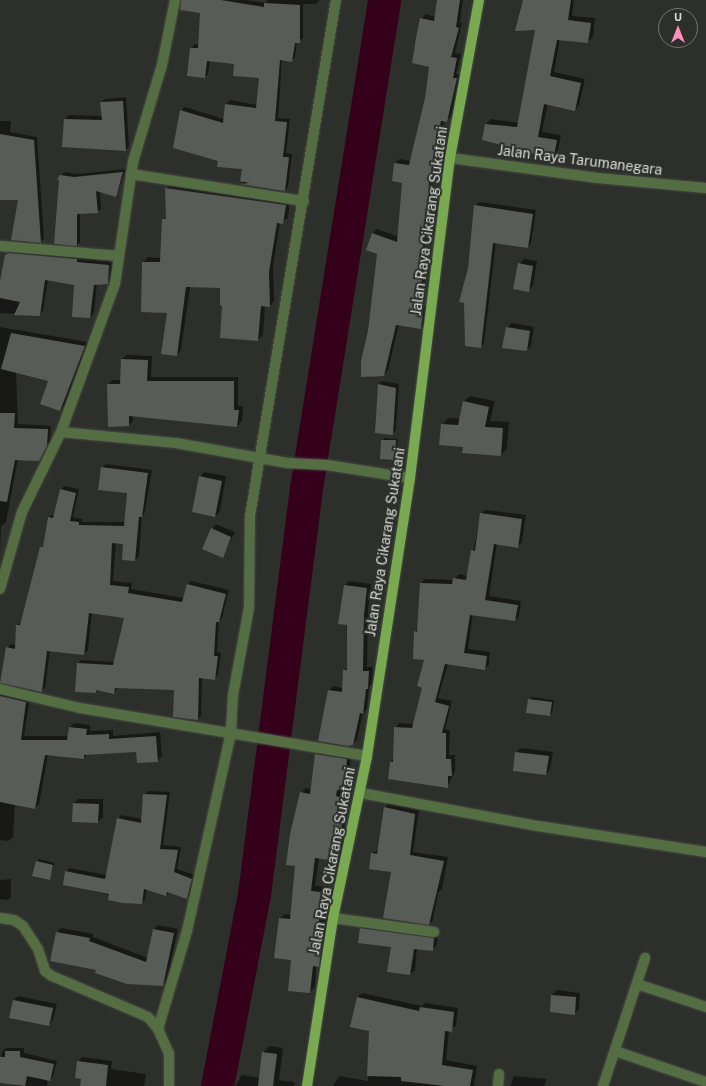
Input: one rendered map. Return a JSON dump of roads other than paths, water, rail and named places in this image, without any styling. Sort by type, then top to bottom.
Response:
[{"type":"main road","name":"Jalan Raya Cikarang Sukatani","points":[[307,1086],[334,918],[361,793],[367,756],[410,478],[450,158],[479,0]]},
{"type":"street","points":[[0,589],[22,512],[61,432],[115,284],[131,174],[162,65],[175,0]]},
{"type":"street","points":[[158,1029],[188,931],[234,733],[233,695],[249,608],[250,516],[304,201],[336,0]]},
{"type":"street","name":"Jalan Raya Tarumanegara","points":[[450,158],[598,178],[706,188]]},
{"type":"street","points":[[131,174],[304,201]]},
{"type":"street","points":[[0,246],[118,256]]},
{"type":"street","points":[[61,432],[176,443],[260,458],[326,465],[410,478]]},
{"type":"street","points":[[0,689],[80,708],[367,756]]},
{"type":"street","points":[[361,793],[538,826],[706,852]]},
{"type":"street","points":[[0,918],[14,920],[23,926],[38,950],[44,971],[52,976],[148,1017],[158,1029],[169,1054],[169,1086]]},
{"type":"street","points":[[334,918],[434,932]]},
{"type":"street","points":[[603,1086],[646,958]]},
{"type":"street","points":[[637,984],[706,1007]]},
{"type":"street","points":[[615,1051],[706,1082]]},
{"type":"street","points":[[498,1086],[500,1074]]},
{"type":"waterway","points":[[217,1086],[254,894],[306,488],[384,0]]}]
